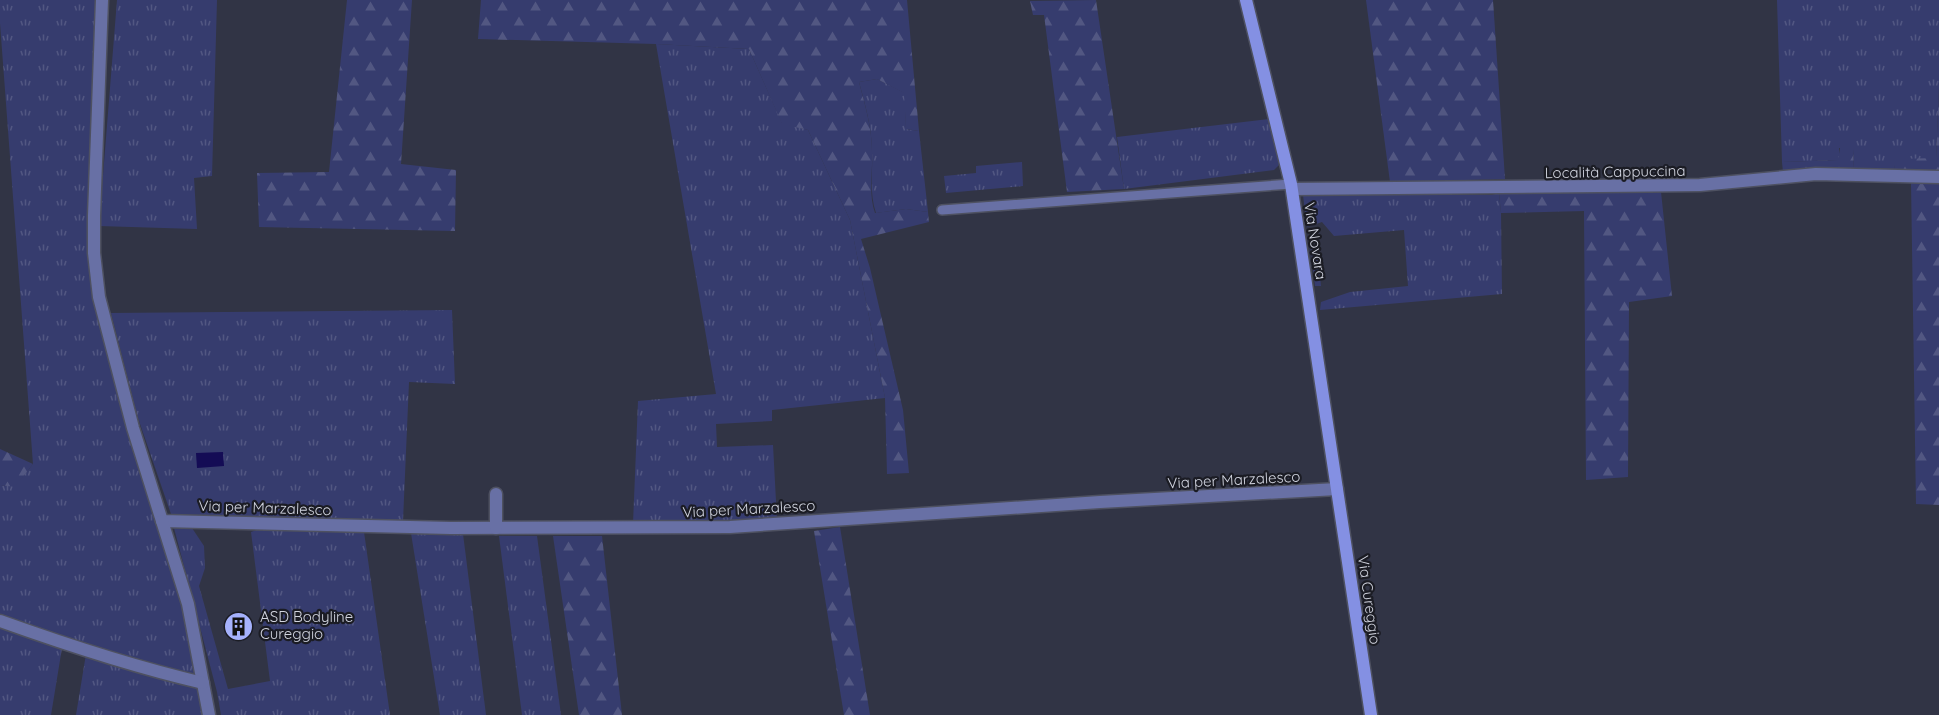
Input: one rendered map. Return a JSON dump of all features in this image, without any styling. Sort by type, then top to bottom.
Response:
[{"type":"main road","name":"Via Novara","points":[[1246,0],[1291,186],[1337,489]]},
{"type":"main road","name":"Via Cureggio","points":[[1337,489],[1371,715]]},
{"type":"street","points":[[102,0],[94,216],[94,253],[99,297],[133,428],[188,604],[209,715]]},
{"type":"street","name":"Località Cappuccina","points":[[1291,186],[1636,187],[1700,185],[1816,174],[1939,177]]},
{"type":"street","name":"Via per Marzalesco","points":[[162,521],[496,528],[730,527],[1100,502],[1337,489]]},
{"type":"street","points":[[496,495],[496,528]]},
{"type":"street","points":[[0,621],[142,668],[203,682]]},
{"type":"lane","points":[[942,210],[1291,186]]},
{"type":"green space","points":[[0,0],[97,0],[89,173],[88,262],[97,315],[122,409],[186,609],[205,715],[76,715],[86,654],[62,648],[51,715],[0,715],[0,485],[15,486],[33,464]]},
{"type":"green space","points":[[117,0],[217,0],[212,176],[194,178],[197,229],[99,226]]},
{"type":"green space","points":[[347,0],[412,0],[401,164],[456,170],[455,231],[259,227],[257,173],[329,172]]},
{"type":"green space","points":[[481,0],[907,0],[919,131],[906,129],[904,93],[877,79],[859,82],[871,134],[871,190],[875,213],[906,209],[928,212],[929,222],[861,239],[870,268],[903,410],[909,473],[887,474],[885,398],[850,220],[808,130],[782,124],[749,49],[478,39]]},
{"type":"green space","points":[[1096,0],[1124,189],[1067,192],[1044,15],[1033,15],[1030,1]]},
{"type":"green space","points":[[1366,0],[1493,0],[1505,179],[1390,182]]},
{"type":"green space","points":[[1777,0],[1939,0],[1936,159],[1896,159],[1894,170],[1875,172],[1854,170],[1853,149],[1839,148],[1839,160],[1782,162]]},
{"type":"green space","points":[[656,44],[749,49],[782,123],[808,130],[850,220],[885,398],[772,410],[772,421],[716,424],[717,447],[773,445],[777,520],[633,524],[638,401],[716,394]]},
{"type":"green space","points":[[877,79],[905,93],[906,129],[919,131],[928,212],[906,209],[876,213],[872,190],[871,134],[859,82]]},
{"type":"green space","points":[[1939,87],[1939,174],[1913,175],[1894,170],[1895,159],[1936,158]]},
{"type":"green space","points":[[1269,119],[1279,165],[1274,170],[1124,189],[1117,137]]},
{"type":"green space","points":[[1840,148],[1853,148],[1854,170],[1783,172],[1782,162],[1838,160]]},
{"type":"green space","points":[[1022,162],[1023,186],[946,193],[944,176],[976,173],[976,166]]},
{"type":"green space","points":[[1911,181],[1939,181],[1939,505],[1916,504]]},
{"type":"green space","points":[[1661,192],[1672,296],[1629,302],[1628,477],[1586,480],[1584,211],[1501,213],[1499,193]]},
{"type":"green space","points":[[1499,193],[1502,294],[1320,310],[1321,302],[1350,292],[1408,286],[1404,230],[1334,236],[1322,222],[1307,227],[1303,195],[1492,195]]},
{"type":"green space","points":[[1317,248],[1321,286],[1315,286],[1311,249]]},
{"type":"green space","points":[[452,310],[455,384],[409,382],[403,521],[171,514],[138,418],[111,313]]},
{"type":"green space","points":[[0,449],[33,464],[15,487],[0,485]]},
{"type":"green space","points":[[180,526],[192,528],[204,546],[205,568],[199,586],[228,689],[270,681],[251,532],[262,528],[364,532],[390,715],[221,715],[174,528]]},
{"type":"green space","points":[[840,527],[870,715],[844,715],[814,531]]},
{"type":"green space","points":[[411,533],[463,534],[486,715],[440,715]]},
{"type":"green space","points":[[499,536],[537,536],[561,715],[522,715]]},
{"type":"green space","points":[[553,536],[602,536],[622,715],[579,715]]},
{"type":"shaded area","points":[[223,452],[224,466],[197,468],[196,453]]},
{"type":"place","name":"ASD Bodyline Cureggio","points":[[239,626]]}]
